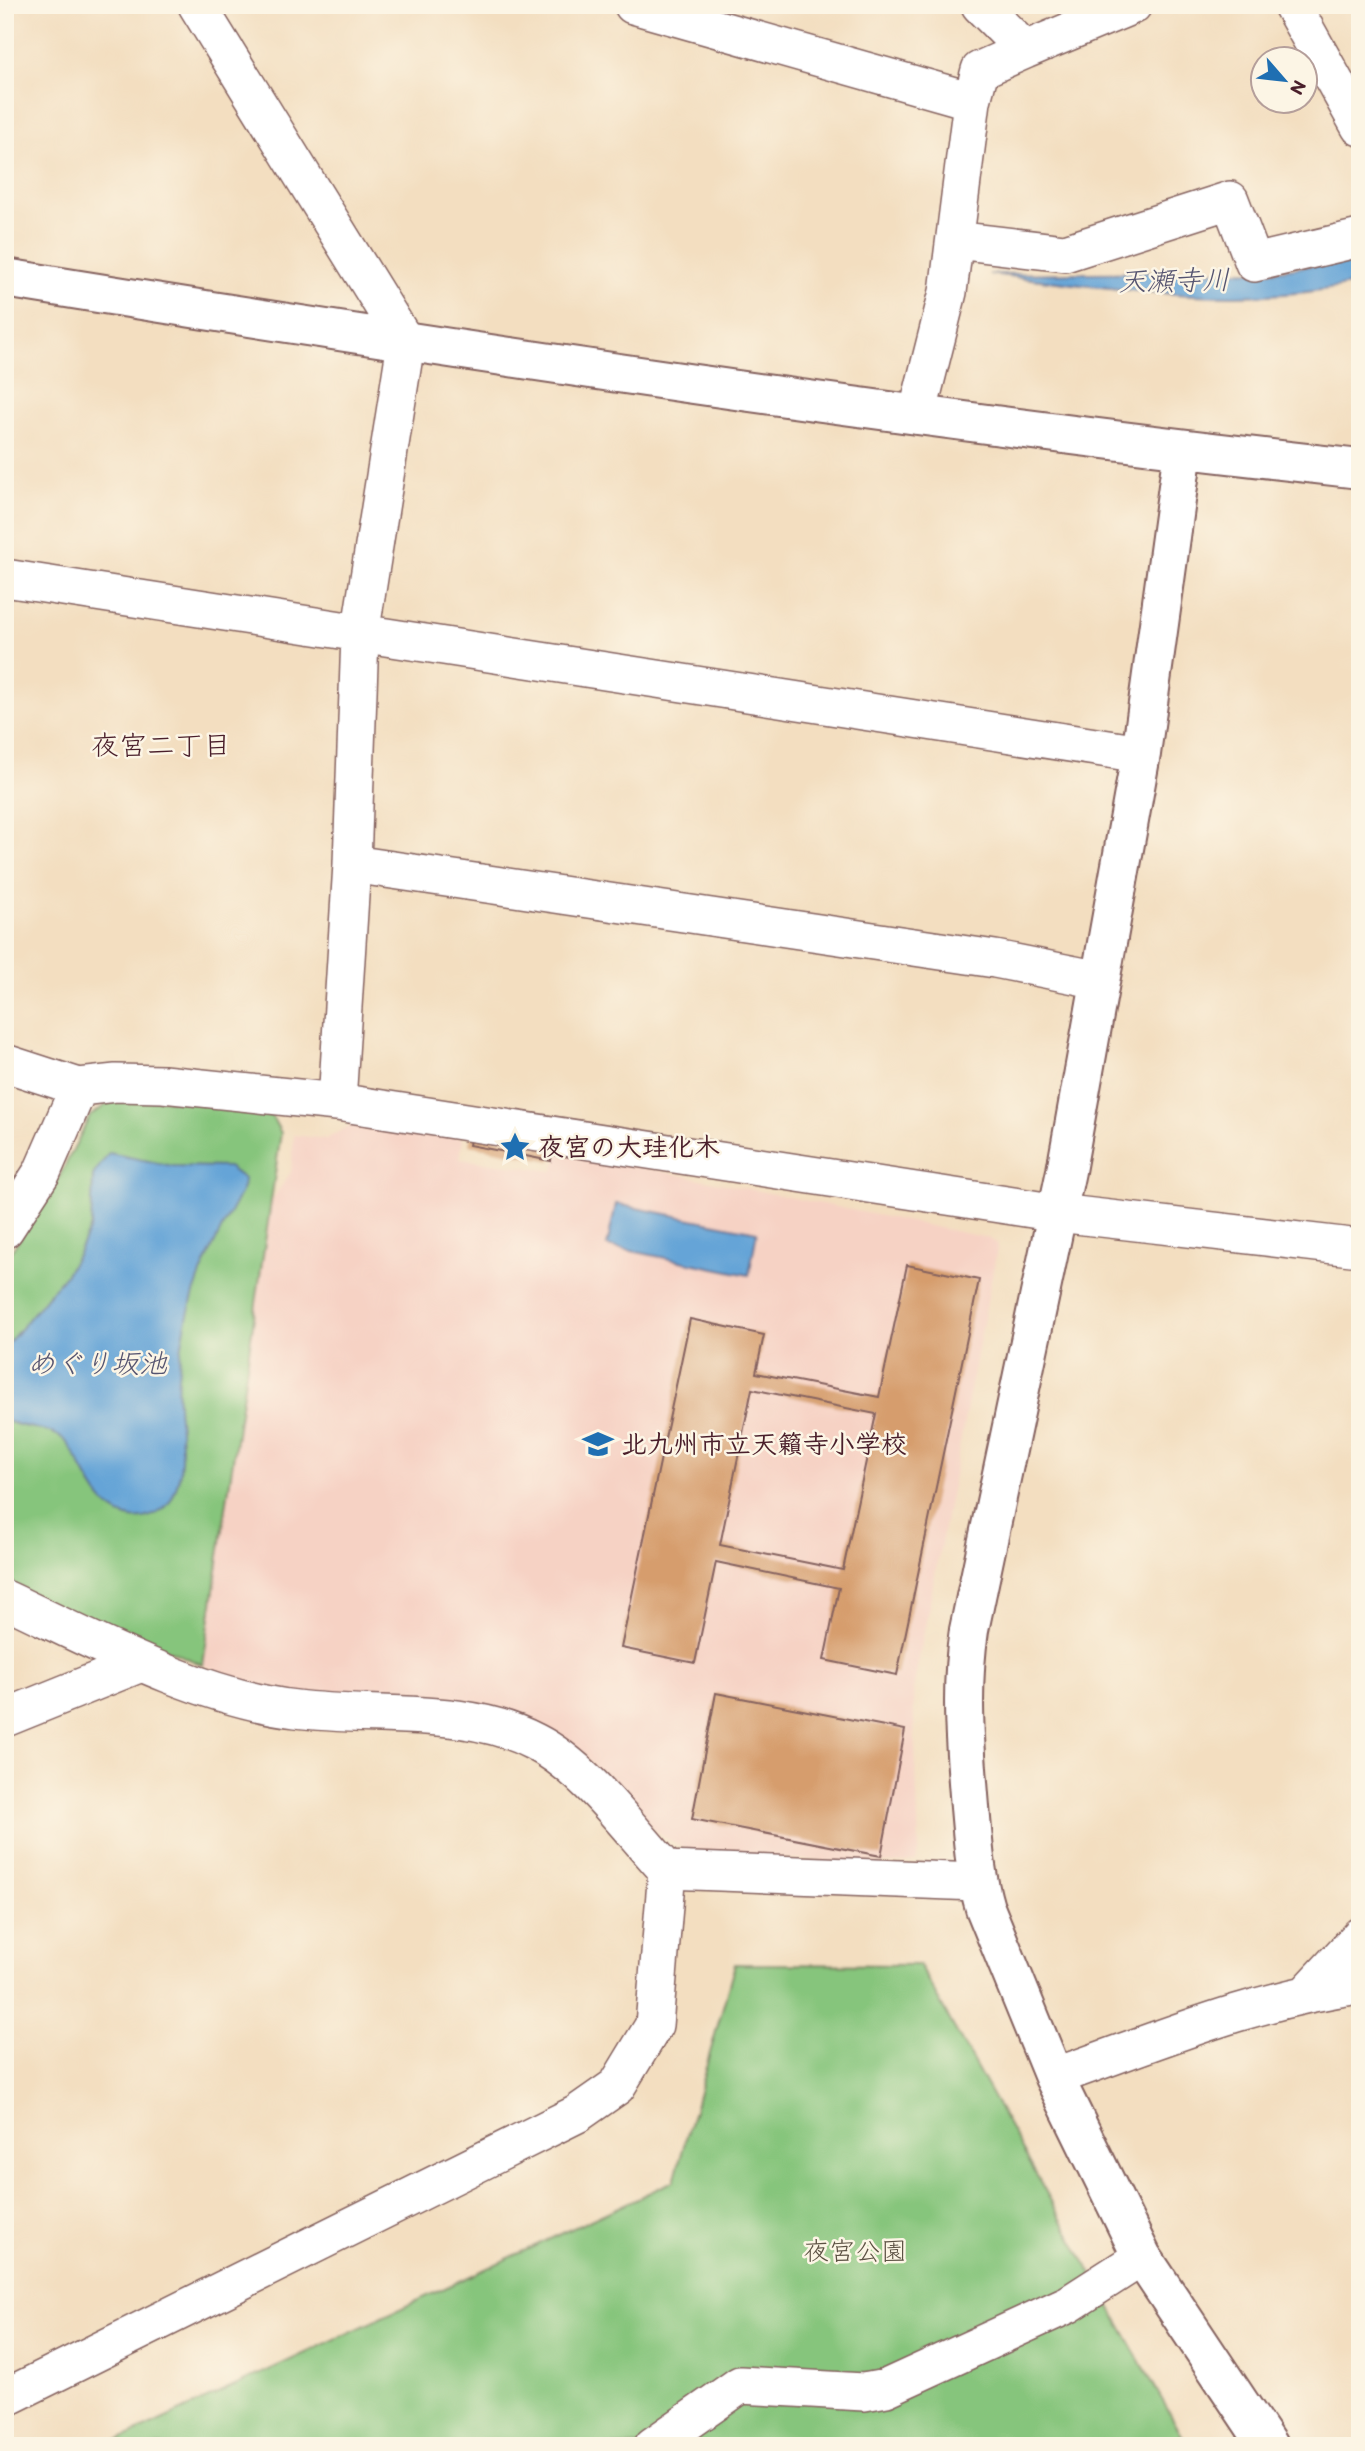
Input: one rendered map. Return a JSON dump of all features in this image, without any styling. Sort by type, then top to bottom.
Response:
[{"type":"street","points":[[197,5],[406,343],[360,635],[352,864],[337,1102]]},
{"type":"street","points":[[633,5],[972,101]]},
{"type":"street","points":[[980,5],[1025,50]]},
{"type":"street","points":[[917,415],[948,292],[972,101],[980,70],[1133,5]]},
{"type":"street","points":[[1292,5],[1360,127]]},
{"type":"street","points":[[955,240],[1065,253],[1230,200],[1254,263],[1360,238]]},
{"type":"street","points":[[5,278],[406,343],[917,415],[1183,450],[1360,469]]},
{"type":"street","points":[[1183,450],[1141,754],[1058,1213],[986,1545],[963,1672],[977,1882],[985,1908],[1054,2077],[1142,2257],[1268,2446]]},
{"type":"street","points":[[5,578],[1141,754]]},
{"type":"street","points":[[352,864],[995,959],[1100,980]]},
{"type":"street","points":[[5,1063],[79,1087],[116,1083],[163,1084],[337,1102],[1058,1213],[1360,1248]]},
{"type":"street","points":[[5,1229],[42,1172],[79,1087]]},
{"type":"street","points":[[5,1599],[141,1663],[230,1693],[295,1709],[391,1714],[504,1727],[566,1760],[667,1870],[977,1882]]},
{"type":"street","points":[[5,1718],[141,1663]]},
{"type":"street","points":[[5,2398],[577,2114],[617,2086],[654,2025],[667,1870]]},
{"type":"street","points":[[1307,1992],[1360,1936]]},
{"type":"street","points":[[1054,2077],[1216,2020],[1307,1992],[1360,1986]]},
{"type":"street","points":[[653,2446],[740,2385],[864,2392],[886,2388],[1069,2304],[1142,2257]]},
{"type":"shaded area","name":"北九州市立天籟寺小学校","points":[[354,1123],[463,1138],[460,1159],[554,1171],[558,1150],[988,1238],[998,1244],[913,1690],[919,1848],[916,1861],[884,1864],[693,1854],[655,1831],[579,1750],[272,1691],[203,1665],[268,1206],[291,1172],[294,1135],[326,1139]]},
{"type":"green space","points":[[119,1096],[250,1107],[271,1115],[281,1133],[203,1665],[138,1637],[97,1626],[5,1586],[5,1260],[50,1195],[90,1116]]},
{"type":"green space","name":"夜宮公園","points":[[735,1964],[919,1965],[1188,2446],[106,2446],[674,2181]]},
{"type":"water","name":"天瀬寺川","points":[[1360,259],[1360,283],[1268,295],[1174,294],[989,274],[1272,271]]},
{"type":"water","name":"めぐり坂池","points":[[109,1153],[173,1166],[228,1167],[244,1179],[243,1188],[199,1278],[186,1323],[177,1392],[181,1454],[178,1484],[164,1508],[140,1518],[127,1517],[116,1512],[99,1497],[63,1438],[5,1420],[5,1347],[66,1274],[77,1255],[91,1226],[93,1175]]},
{"type":"water","points":[[616,1204],[757,1232],[749,1275],[607,1246]]},
{"type":"building","points":[[471,1134],[552,1149],[551,1161],[469,1145]]},
{"type":"building","points":[[907,1265],[979,1280],[897,1675],[824,1660],[839,1588],[716,1562],[695,1663],[621,1648],[690,1319],[764,1335],[756,1373],[879,1397]],"holes":[[[752,1389],[876,1414],[843,1570],[720,1545]]]},
{"type":"building","points":[[716,1693],[905,1730],[881,1856],[692,1819]]},
{"type":"place","name":"夜宮の大珪化木","points":[[515,1147]]},
{"type":"place","name":"北九州市立天籟寺小学校","points":[[598,1444]]},
{"type":"district","name":"夜宮二丁目","points":[[161,745]]}]
